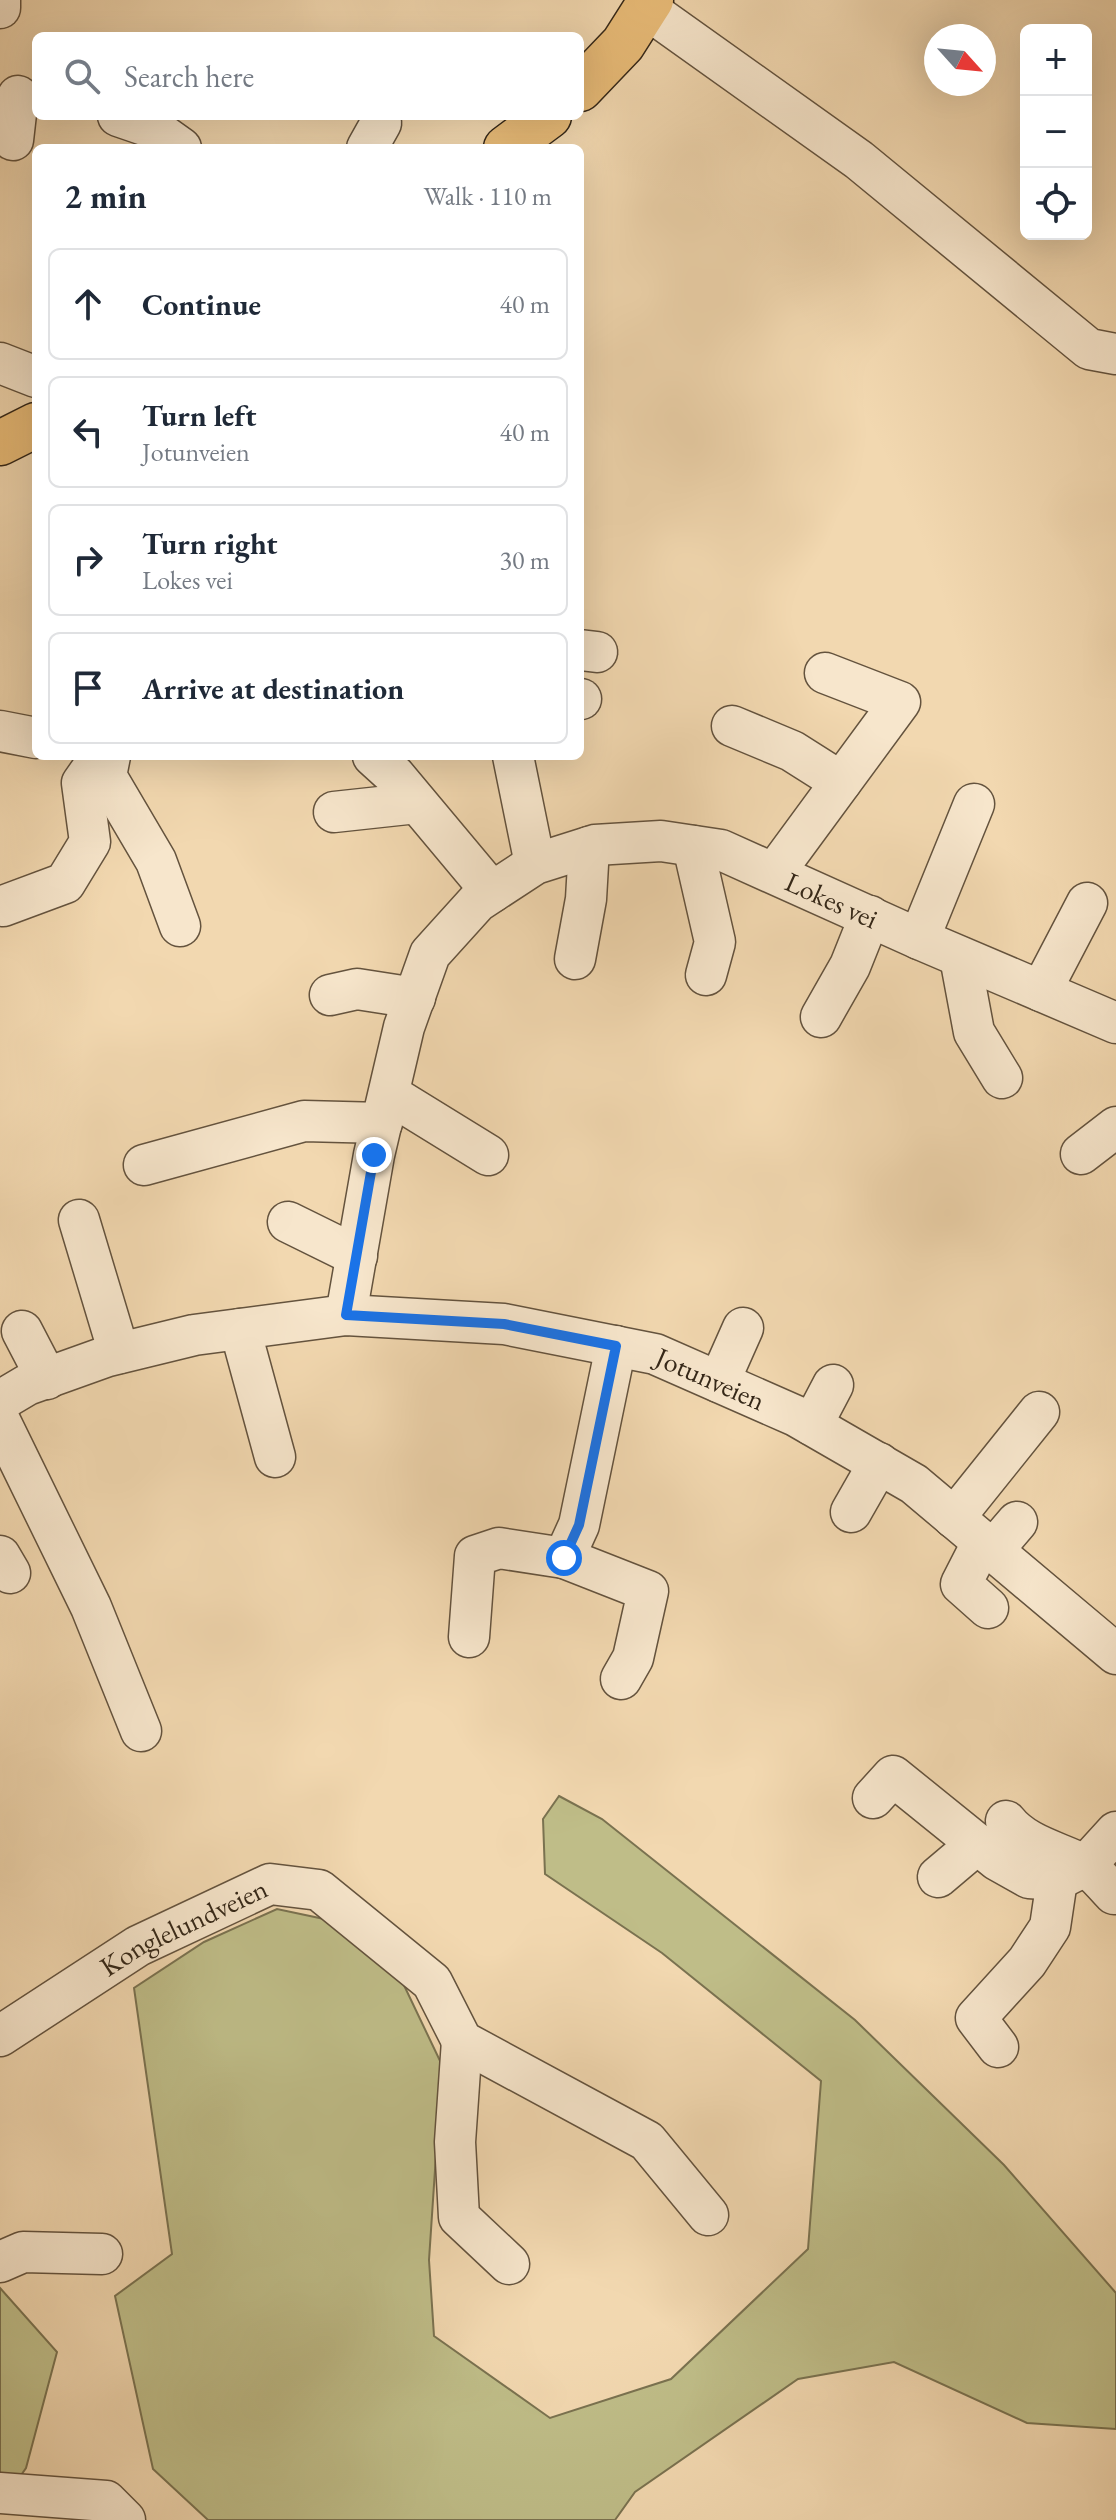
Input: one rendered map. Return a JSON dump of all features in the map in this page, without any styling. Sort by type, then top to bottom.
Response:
[{"type":"main road","points":[[584,85],[623,44],[649,5]]},
{"type":"main road","points":[[511,144],[544,120]]},
{"type":"main road","points":[[0,443],[32,427]]},
{"type":"street","points":[[0,0],[0,8]]},
{"type":"street","points":[[649,5],[859,160],[1089,349],[1116,354]]},
{"type":"street","points":[[13,140],[18,96]]},
{"type":"street","points":[[130,120],[153,128],[175,144]]},
{"type":"street","points":[[0,363],[32,375]]},
{"type":"street","points":[[775,872],[900,702],[825,673]]},
{"type":"street","points":[[732,726],[792,751],[841,782]]},
{"type":"street","points":[[0,731],[32,737]]},
{"type":"street","points":[[3,906],[65,883],[90,842],[82,783],[96,760]]},
{"type":"street","points":[[98,760],[156,861],[180,926]]},
{"type":"street","points":[[377,760],[492,892]]},
{"type":"street","points":[[514,760],[535,864]]},
{"type":"street","points":[[334,812],[417,803]]},
{"type":"street","points":[[919,939],[974,804]]},
{"type":"street","name":"Lokes vei","points":[[346,1315],[404,1027],[430,954],[477,902],[535,864],[611,853],[661,841],[721,850],[1116,1023]]},
{"type":"street","points":[[693,846],[715,942],[706,975]]},
{"type":"street","points":[[575,959],[586,899],[611,853]]},
{"type":"street","points":[[1041,991],[1087,903]]},
{"type":"street","points":[[821,1017],[850,966],[870,916]]},
{"type":"street","points":[[960,957],[974,1032],[1002,1078]]},
{"type":"street","points":[[330,995],[357,989],[415,998]]},
{"type":"street","points":[[144,1165],[304,1121],[386,1108],[488,1155]]},
{"type":"street","points":[[1081,1154],[1116,1127]]},
{"type":"street","points":[[79,1220],[119,1353]]},
{"type":"street","points":[[288,1222],[357,1256]]},
{"type":"street","name":"Jotunveien","points":[[0,1401],[27,1385],[119,1353],[194,1335],[346,1315],[504,1324],[655,1354],[812,1425],[914,1484],[987,1533],[1116,1654]]},
{"type":"street","points":[[719,1382],[743,1328]]},
{"type":"street","points":[[240,1329],[275,1457]]},
{"type":"street","points":[[22,1331],[47,1379]]},
{"type":"street","points":[[564,1558],[579,1525],[616,1346]]},
{"type":"street","points":[[812,1425],[833,1385]]},
{"type":"street","points":[[988,1608],[961,1584],[987,1533],[1039,1412]]},
{"type":"street","points":[[0,1421],[91,1607],[141,1731]]},
{"type":"street","points":[[851,1512],[879,1463]]},
{"type":"street","points":[[469,1637],[458,1557],[499,1548],[564,1558],[648,1591],[633,1658],[621,1679]]},
{"type":"street","points":[[873,1798],[893,1776],[992,1832]]},
{"type":"street","points":[[992,1832],[997,1860],[1029,1878],[1071,1873],[1114,1894]]},
{"type":"street","points":[[938,1877],[992,1832]]},
{"type":"street","points":[[998,2047],[976,2018],[1027,1962],[1050,1927],[1071,1873],[1116,1832]]},
{"type":"street","name":"Konglelundveien","points":[[0,2036],[138,1946],[270,1884],[319,1890],[432,1982],[462,2041]]},
{"type":"street","points":[[509,2264],[459,2217],[455,2142],[462,2041],[647,2141],[708,2215]]},
{"type":"street","points":[[0,2262],[23,2252],[102,2254]]},
{"type":"street","points":[[4,2502],[106,2501],[125,2520]]},
{"type":"shaded area","points":[[559,1796],[602,1819],[855,2020],[1004,2165],[1116,2293],[1116,2429],[1027,2423],[894,2362],[798,2379],[635,2492],[615,2520],[208,2520],[153,2469],[115,2296],[172,2254],[134,1988],[204,1942],[277,1909],[324,1919],[401,1979],[442,2065],[429,2260],[434,2336],[550,2418],[671,2379],[808,2249],[821,2081],[662,1953],[545,1874],[543,1819]]},
{"type":"shaded area","points":[[0,2288],[57,2352],[26,2468],[0,2505]]},
{"type":"route","points":[[374,1155],[346,1315],[504,1324],[616,1346],[579,1525],[564,1558]]}]
